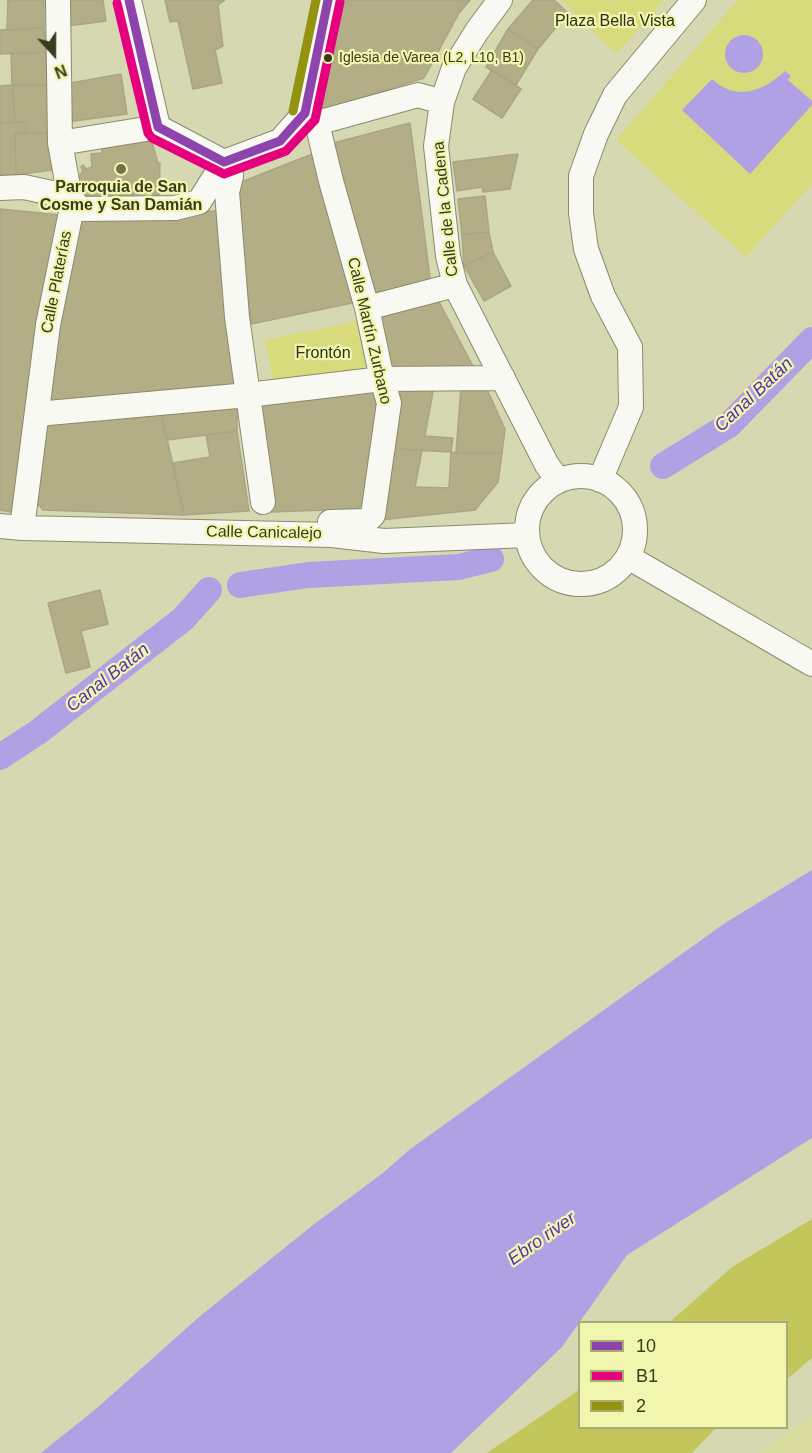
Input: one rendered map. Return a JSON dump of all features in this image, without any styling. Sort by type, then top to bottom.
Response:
[{"type":"street","name":"Calle Platerías","points":[[11,527],[36,414],[48,325],[71,212],[60,142],[58,0]]},
{"type":"street","points":[[129,0],[158,127]]},
{"type":"street","points":[[311,118],[328,0]]},
{"type":"street","name":"Calle de la Cadena","points":[[500,0],[454,68],[442,102],[436,146],[448,256],[455,285],[547,465],[558,481]]},
{"type":"street","points":[[600,480],[631,407],[630,347],[603,296],[586,249],[581,213],[581,176],[596,134],[615,95],[694,0]]},
{"type":"street","points":[[0,188],[24,187],[70,197],[80,209],[174,208],[199,202],[227,161],[280,141],[311,118],[418,95],[442,102]]},
{"type":"street","name":"Calle Martín Zurbano","points":[[311,118],[367,308],[389,403],[373,515],[367,521],[330,522],[319,535]]},
{"type":"street","points":[[60,142],[158,127],[227,161],[231,176],[226,192],[237,317],[263,502]]},
{"type":"street","points":[[367,308],[455,285]]},
{"type":"street","points":[[36,414],[248,395],[382,379],[503,378]]},
{"type":"street","points":[[572,477],[600,480],[616,489],[628,503],[634,521],[634,540],[628,557],[617,570],[603,580],[586,584],[569,583],[553,577],[540,566],[531,552],[527,535],[528,519],[534,503],[545,490],[558,481],[572,477]]},
{"type":"street","name":"Calle Canicalejo","points":[[11,527],[319,535],[384,541],[527,535]]},
{"type":"street","points":[[628,557],[812,664]]},
{"type":"shaded area","points":[[812,1219],[812,1358],[788,1378],[788,1321],[671,1321],[732,1267]]},
{"type":"shaded area","points":[[578,1391],[578,1429],[715,1429],[692,1453],[487,1453]]},
{"type":"shaded area","points":[[812,1416],[812,1453],[757,1453]]},
{"type":"green space","name":"Plaza Bella Vista","points":[[562,0],[665,0],[616,54]]},
{"type":"green space","points":[[738,0],[812,0],[812,184],[746,257],[616,140]]},
{"type":"green space","name":"Frontón","points":[[372,318],[382,368],[275,390],[265,340]]},
{"type":"water","points":[[744,35],[757,41],[763,54],[757,67],[744,73],[731,67],[725,54],[731,41]]},
{"type":"water","points":[[785,71],[791,76],[788,80],[812,101],[812,105],[750,174],[682,110],[712,79],[731,90],[750,91],[768,84]]},
{"type":"water","name":"Ebro river","points":[[812,870],[812,1138],[627,1255],[580,1321],[578,1321],[562,1347],[451,1453],[41,1453],[97,1408],[199,1317],[313,1225],[383,1173],[409,1150],[725,923]]},
{"type":"building","points":[[8,0],[44,0],[44,28],[7,30]]},
{"type":"building","points":[[68,0],[103,0],[106,21],[67,26]]},
{"type":"building","points":[[165,0],[225,0],[218,5],[223,46],[215,50],[222,83],[193,89],[178,21],[170,22]]},
{"type":"building","points":[[342,0],[470,0],[459,13],[424,78],[319,111]]},
{"type":"building","points":[[533,0],[554,0],[568,13],[538,49],[508,29]]},
{"type":"building","points":[[44,28],[46,52],[0,54],[0,30]]},
{"type":"building","points":[[508,29],[538,49],[516,85],[486,67]]},
{"type":"building","points":[[46,52],[47,85],[12,85],[11,54]]},
{"type":"building","points":[[492,70],[521,89],[502,118],[473,99]]},
{"type":"building","points":[[121,74],[127,114],[67,122],[65,84]]},
{"type":"building","points":[[12,85],[47,85],[50,133],[26,133],[26,122],[15,122]]},
{"type":"building","points":[[12,85],[15,122],[0,123],[0,86]]},
{"type":"building","points":[[26,122],[26,133],[15,133],[16,175],[0,175],[0,123]]},
{"type":"building","points":[[410,123],[431,285],[374,299],[333,143]]},
{"type":"building","points":[[15,133],[50,133],[52,170],[16,175]]},
{"type":"building","name":"Parroquia de San Cosme y San Damián","points":[[151,139],[158,163],[160,163],[159,198],[153,198],[153,193],[132,195],[132,198],[105,200],[104,196],[95,200],[95,197],[88,196],[86,199],[84,197],[86,194],[80,189],[79,180],[76,178],[77,175],[80,176],[83,165],[86,169],[92,167],[91,154],[102,153],[101,142]]},
{"type":"building","points":[[315,153],[357,302],[251,324],[236,184]]},
{"type":"building","points":[[518,154],[510,189],[483,192],[482,187],[457,191],[453,162]]},
{"type":"building","points":[[485,196],[489,232],[462,235],[458,199]]},
{"type":"building","points":[[0,209],[60,215],[16,513],[0,510]]},
{"type":"building","points":[[216,211],[235,387],[43,408],[80,219]]},
{"type":"building","points":[[489,232],[493,252],[464,266],[462,235]]},
{"type":"building","points":[[493,252],[511,286],[484,301],[464,266]]},
{"type":"building","points":[[436,296],[476,372],[391,370],[370,312]]},
{"type":"building","points":[[485,385],[505,429],[502,453],[456,453],[461,386]]},
{"type":"building","points":[[402,386],[434,386],[425,436],[453,438],[451,452],[392,449]]},
{"type":"building","points":[[376,389],[383,396],[366,502],[357,509],[270,512],[258,401]]},
{"type":"building","points":[[231,404],[237,409],[237,431],[167,440],[161,412]]},
{"type":"building","points":[[161,412],[184,515],[43,510],[37,503],[41,419]]},
{"type":"building","points":[[237,431],[249,511],[184,515],[173,463],[210,457],[206,435]]},
{"type":"building","points":[[392,449],[422,450],[415,487],[449,488],[451,452],[502,453],[498,482],[475,510],[380,520]]},
{"type":"building","points":[[100,590],[108,624],[81,631],[90,667],[66,673],[48,603]]},
{"type":"waterway","name":"Canal Batán","points":[[663,466],[729,425],[812,340]]},
{"type":"waterway","name":"Canal Batán","points":[[240,585],[308,575],[459,567],[491,559]]},
{"type":"waterway","name":"Canal Batán","points":[[0,757],[38,732],[183,619],[209,590]]},
{"type":"transit line","name":"10","points":[[129,0],[158,127],[224,162],[280,141],[305,113],[328,0]]},
{"type":"transit line","name":"2","points":[[293,111],[316,0]]},
{"type":"transit line","name":"B1","points":[[117,3],[148,133],[152,138],[224,174],[286,151],[315,120],[340,2]]},
{"type":"place","name":"Iglesia de Varea (L2, L10, B1)","points":[[328,58]]},
{"type":"place","name":"Parroquia de San Cosme y San Damián","points":[[121,169]]}]
